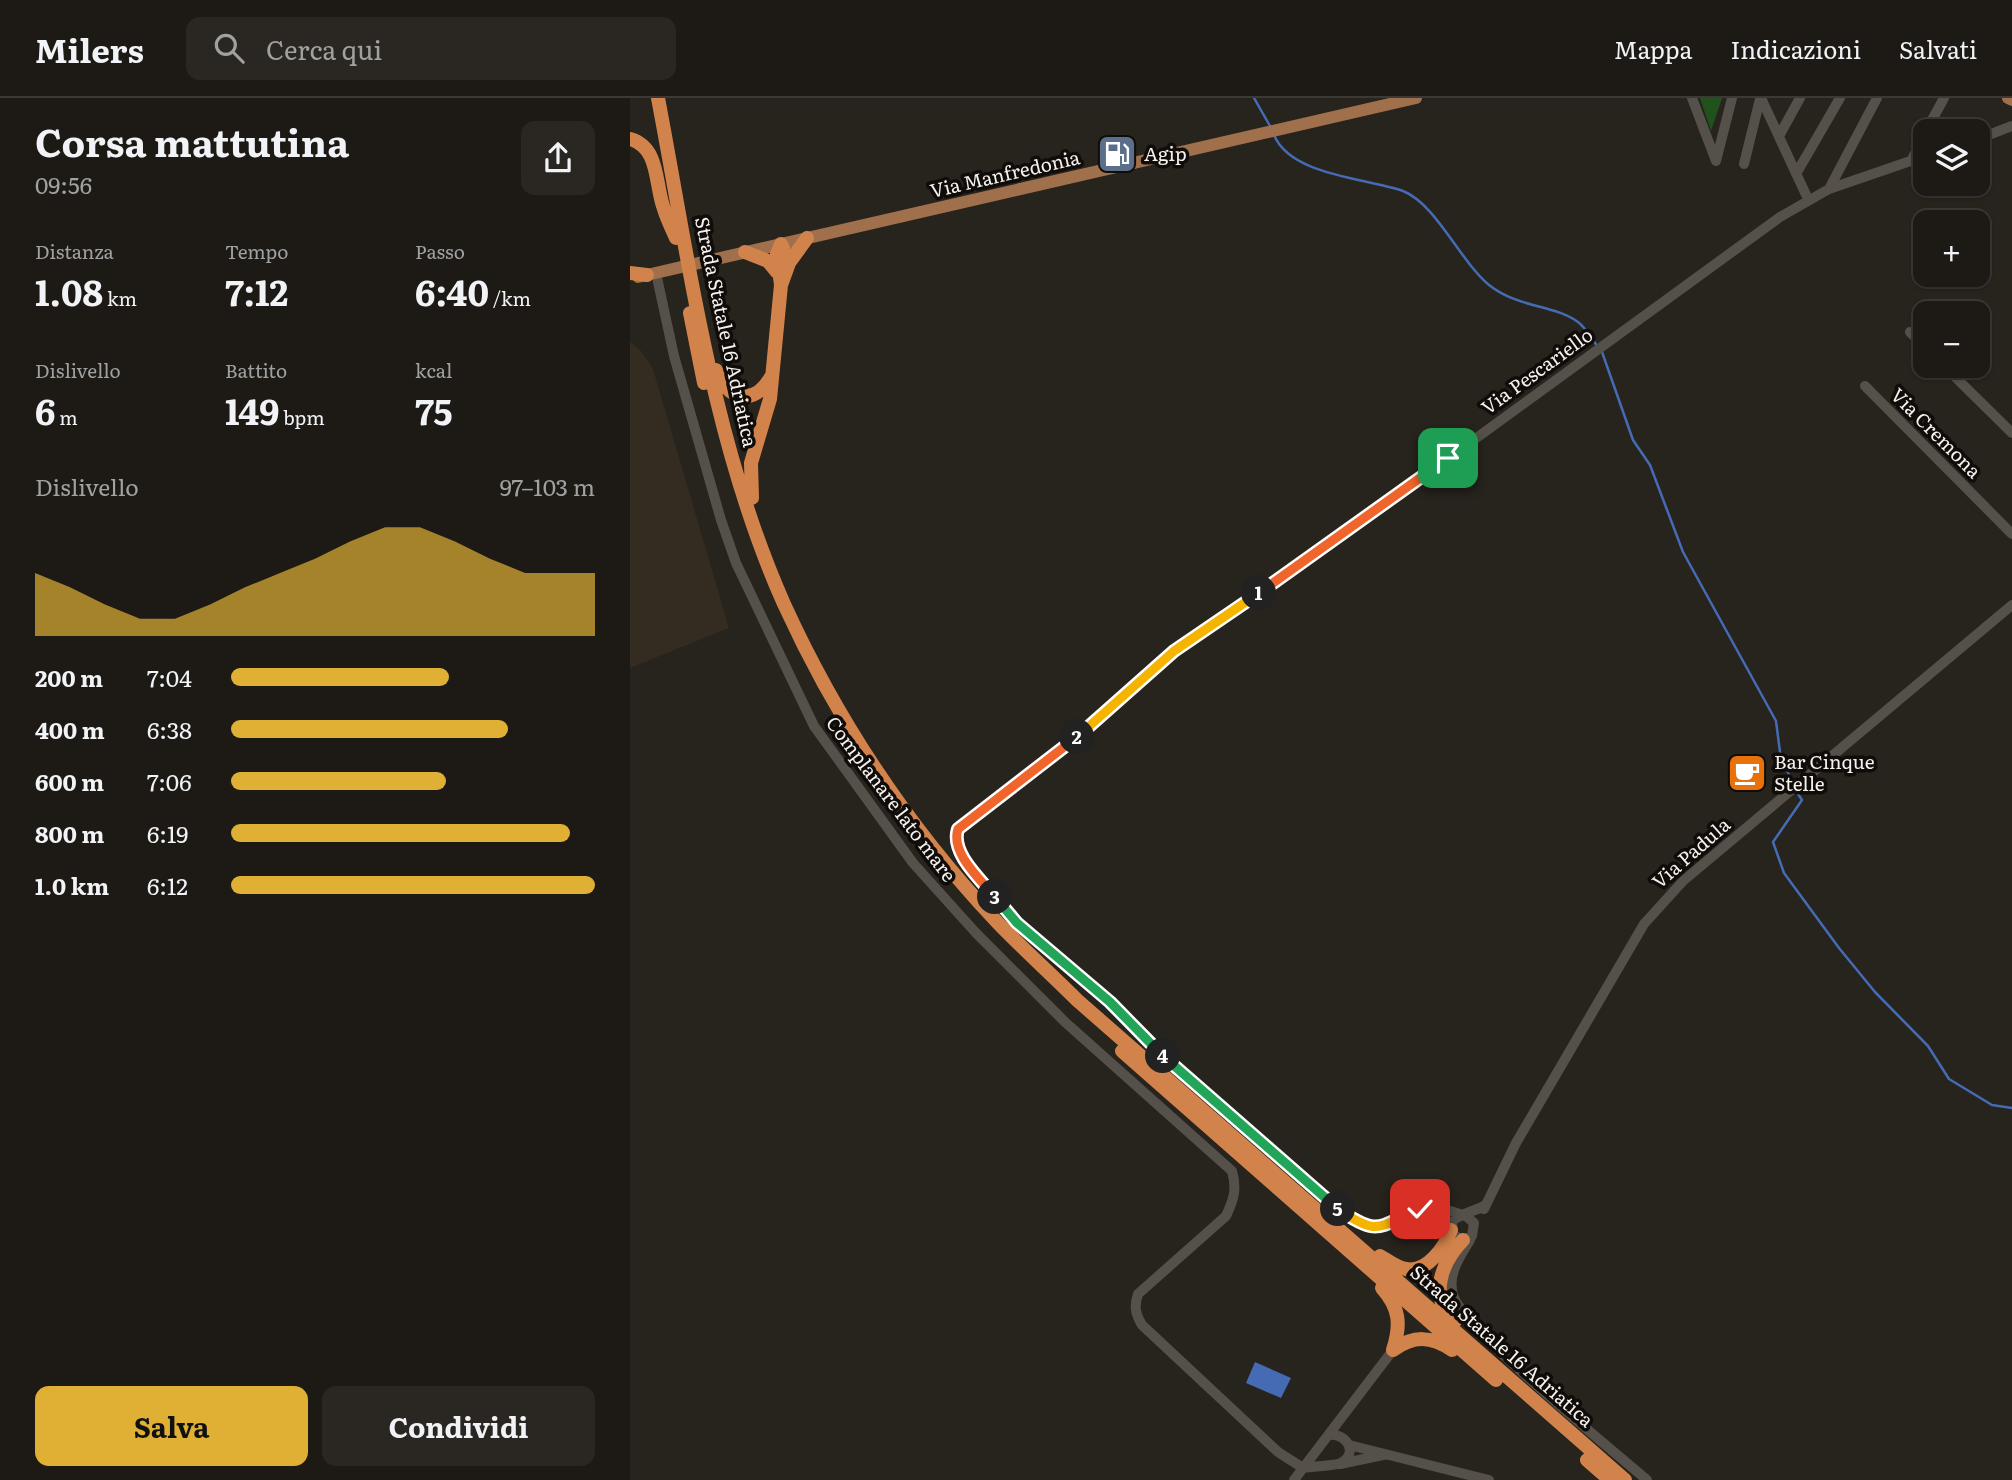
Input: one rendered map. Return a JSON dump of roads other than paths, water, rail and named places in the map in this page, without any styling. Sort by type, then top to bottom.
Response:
[{"type":"highway","name":"Strada Statale 16 Adriatica","points":[[649,98],[692,297],[708,404],[728,477],[775,606],[824,705],[876,785],[929,859],[991,929],[1070,1006],[1352,1246]]},
{"type":"highway","name":"Strada Statale 16 Adriatica","points":[[658,98],[680,237]]},
{"type":"highway","points":[[630,139],[643,145],[652,157],[663,205],[680,237]]},
{"type":"highway","points":[[782,274],[807,239]]},
{"type":"highway","points":[[761,544],[750,486],[751,463],[770,399],[775,371],[782,274],[781,244]]},
{"type":"highway","points":[[745,252],[768,261],[782,274]]},
{"type":"highway","points":[[630,272],[651,274]]},
{"type":"highway","name":"Strada Statale 16 Adriatica","points":[[692,297],[705,339],[731,450],[761,544],[784,603],[833,701],[938,854],[998,923],[1077,1000],[1494,1372],[1610,1480]]},
{"type":"highway","points":[[705,339],[720,382],[729,392],[740,396],[752,395],[765,388],[775,371]]},
{"type":"highway","points":[[1352,1246],[1406,1269],[1416,1268],[1442,1250],[1451,1228]]},
{"type":"highway","points":[[1470,1235],[1448,1258],[1440,1278],[1440,1294],[1451,1318],[1477,1341],[1494,1372]]},
{"type":"highway","points":[[1352,1246],[1396,1307],[1399,1328],[1393,1350]]},
{"type":"highway","points":[[1393,1350],[1410,1340],[1427,1338],[1440,1342],[1494,1372]]},
{"type":"highway","name":"Strada Statale 16 Adriatica","points":[[1494,1372],[1625,1480]]},
{"type":"main road","name":"Via Manfredonia","points":[[630,279],[1416,98]]},
{"type":"street","points":[[1692,98],[1716,161],[1732,98]]},
{"type":"street","points":[[1761,98],[1808,199]]},
{"type":"street","points":[[1744,164],[1761,98]]},
{"type":"street","points":[[1779,136],[1800,98]]},
{"type":"street","points":[[1796,174],[1840,98]]},
{"type":"street","points":[[1829,189],[1877,98]]},
{"type":"street","points":[[1933,119],[1944,98]]},
{"type":"street","points":[[1990,134],[2012,126]]},
{"type":"street","points":[[1911,160],[1913,156]]},
{"type":"street","name":"Via Pescariello","points":[[1435,1206],[1420,1209],[1383,1227],[1372,1227],[1360,1224],[1331,1205],[1185,1077],[1110,1002],[1017,923],[958,849],[955,838],[958,829],[1038,769],[1174,651],[1416,482],[1605,342],[1808,199],[1911,160]]},
{"type":"street","name":"Complanare lato mare","points":[[651,274],[721,520],[761,617],[825,743],[913,863],[985,943],[1065,1022],[1231,1171],[1236,1185],[1234,1200],[1226,1216],[1138,1294],[1136,1314],[1142,1325],[1278,1452],[1303,1468]]},
{"type":"street","points":[[1910,332],[1913,335]]},
{"type":"street","points":[[1956,378],[2012,433]]},
{"type":"street","name":"Via Cremona","points":[[1865,386],[2012,534]]},
{"type":"street","name":"Via Padula","points":[[1647,1480],[1498,1348],[1458,1306],[1451,1283],[1453,1270],[1516,1143],[1648,918],[1684,881],[2012,605]]},
{"type":"street","points":[[1451,1228],[1454,1219],[1486,1205]]},
{"type":"street","points":[[1435,1206],[1465,1216],[1474,1223],[1470,1235],[1457,1238],[1435,1206]]},
{"type":"street","points":[[1294,1480],[1393,1350]]},
{"type":"street","points":[[1341,1436],[1342,1419]]},
{"type":"street","points":[[1330,1435],[1341,1436],[1349,1445],[1489,1480]]},
{"type":"street","points":[[1321,1442],[1321,1456],[1328,1463]]},
{"type":"street","points":[[1339,1464],[1347,1458],[1349,1445]]},
{"type":"street","points":[[1303,1468],[1386,1454]]},
{"type":"water","points":[[1255,1362],[1291,1378],[1281,1398],[1246,1383]]},
{"type":"waterway","points":[[1254,98],[1270,126]]},
{"type":"waterway","points":[[1274,135],[1283,149],[1313,167],[1331,174],[1403,191],[1415,198],[1437,220],[1478,275],[1489,285],[1512,298],[1569,316],[1583,327],[1598,347]]},
{"type":"waterway","points":[[1602,352],[1633,440],[1650,465],[1683,552],[1776,721],[1780,752],[1793,785]]},
{"type":"waterway","points":[[1796,791],[1802,800],[1773,842],[1784,873],[1875,992],[1928,1046],[1949,1079],[1992,1105],[2012,1108]]},
{"type":"place","name":"Agip","points":[[1117,154]]},
{"type":"place","name":"Bar Cinque Stelle","points":[[1747,773]]}]
